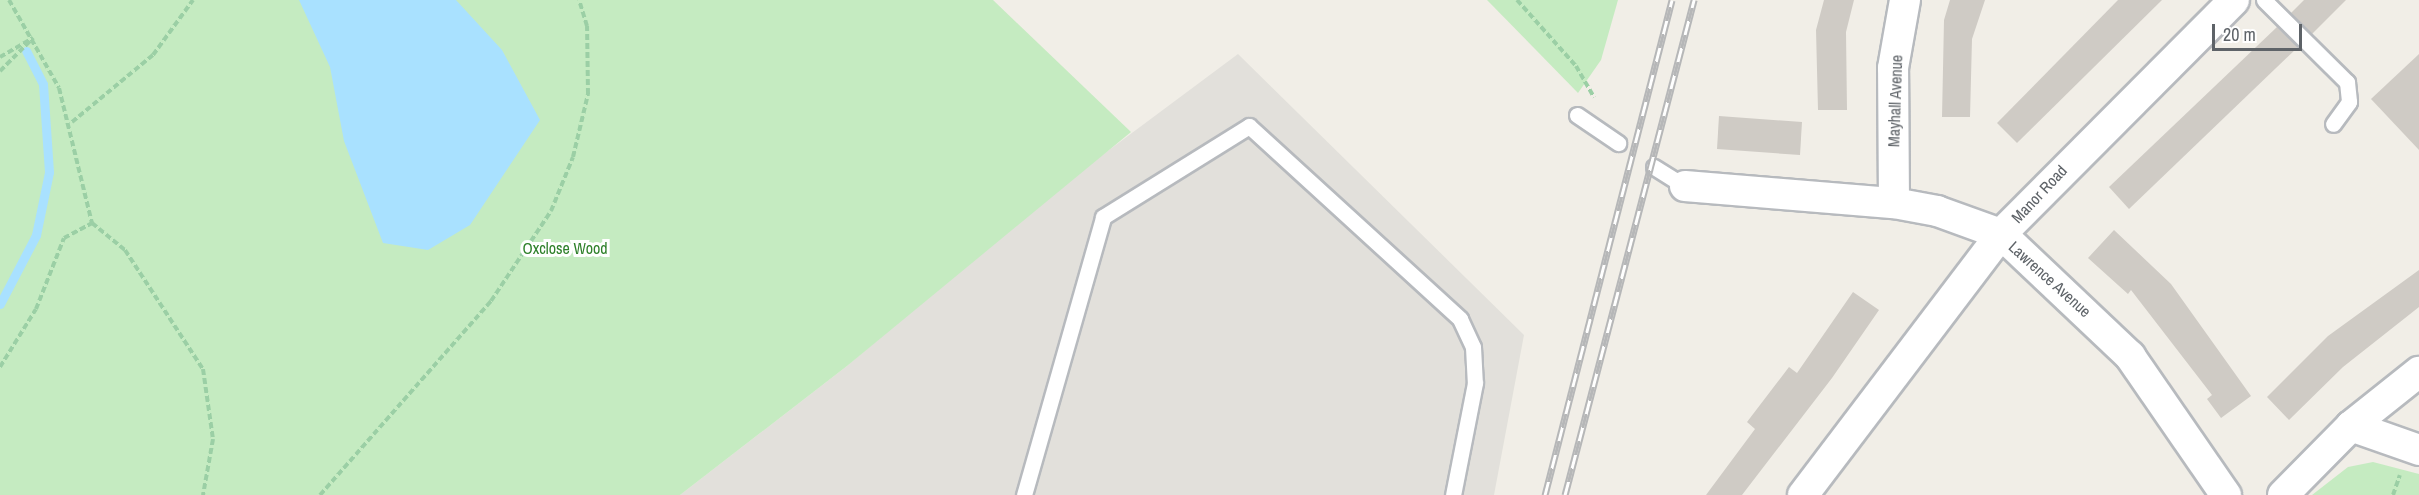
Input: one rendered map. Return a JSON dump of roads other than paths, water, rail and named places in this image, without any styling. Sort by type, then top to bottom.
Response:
[{"type":"street","name":"Mayhall Avenue","points":[[1894,203],[1893,68],[1905,0]]},
{"type":"street","name":"Manor Road","points":[[1803,495],[2001,234],[2234,0]]},
{"type":"street","name":"Lawrence Avenue","points":[[1685,186],[1894,203],[1937,211],[2001,234],[2130,356],[2226,495]]},
{"type":"street","points":[[2283,495],[2350,426],[2419,372]]},
{"type":"street","points":[[2350,426],[2419,450]]},
{"type":"lane","points":[[2264,0],[2347,82],[2349,102],[2333,124]]},
{"type":"lane","points":[[1577,116],[1612,139]]},
{"type":"lane","points":[[1024,495],[1103,217],[1249,126],[1460,319],[1473,347],[1475,383],[1453,495]]},
{"type":"lane","points":[[1654,167],[1685,186]]},
{"type":"water","points":[[299,0],[456,0],[502,50],[540,120],[470,225],[428,250],[383,243],[344,141],[330,67]]},
{"type":"waterway","points":[[0,304],[36,235],[49,172],[43,84],[26,51]]},
{"type":"railway","points":[[1545,495],[1672,0]]},
{"type":"railway","points":[[1565,495],[1694,0]]},
{"type":"park label","name":"Oxclose Wood","points":[[565,248]]}]
